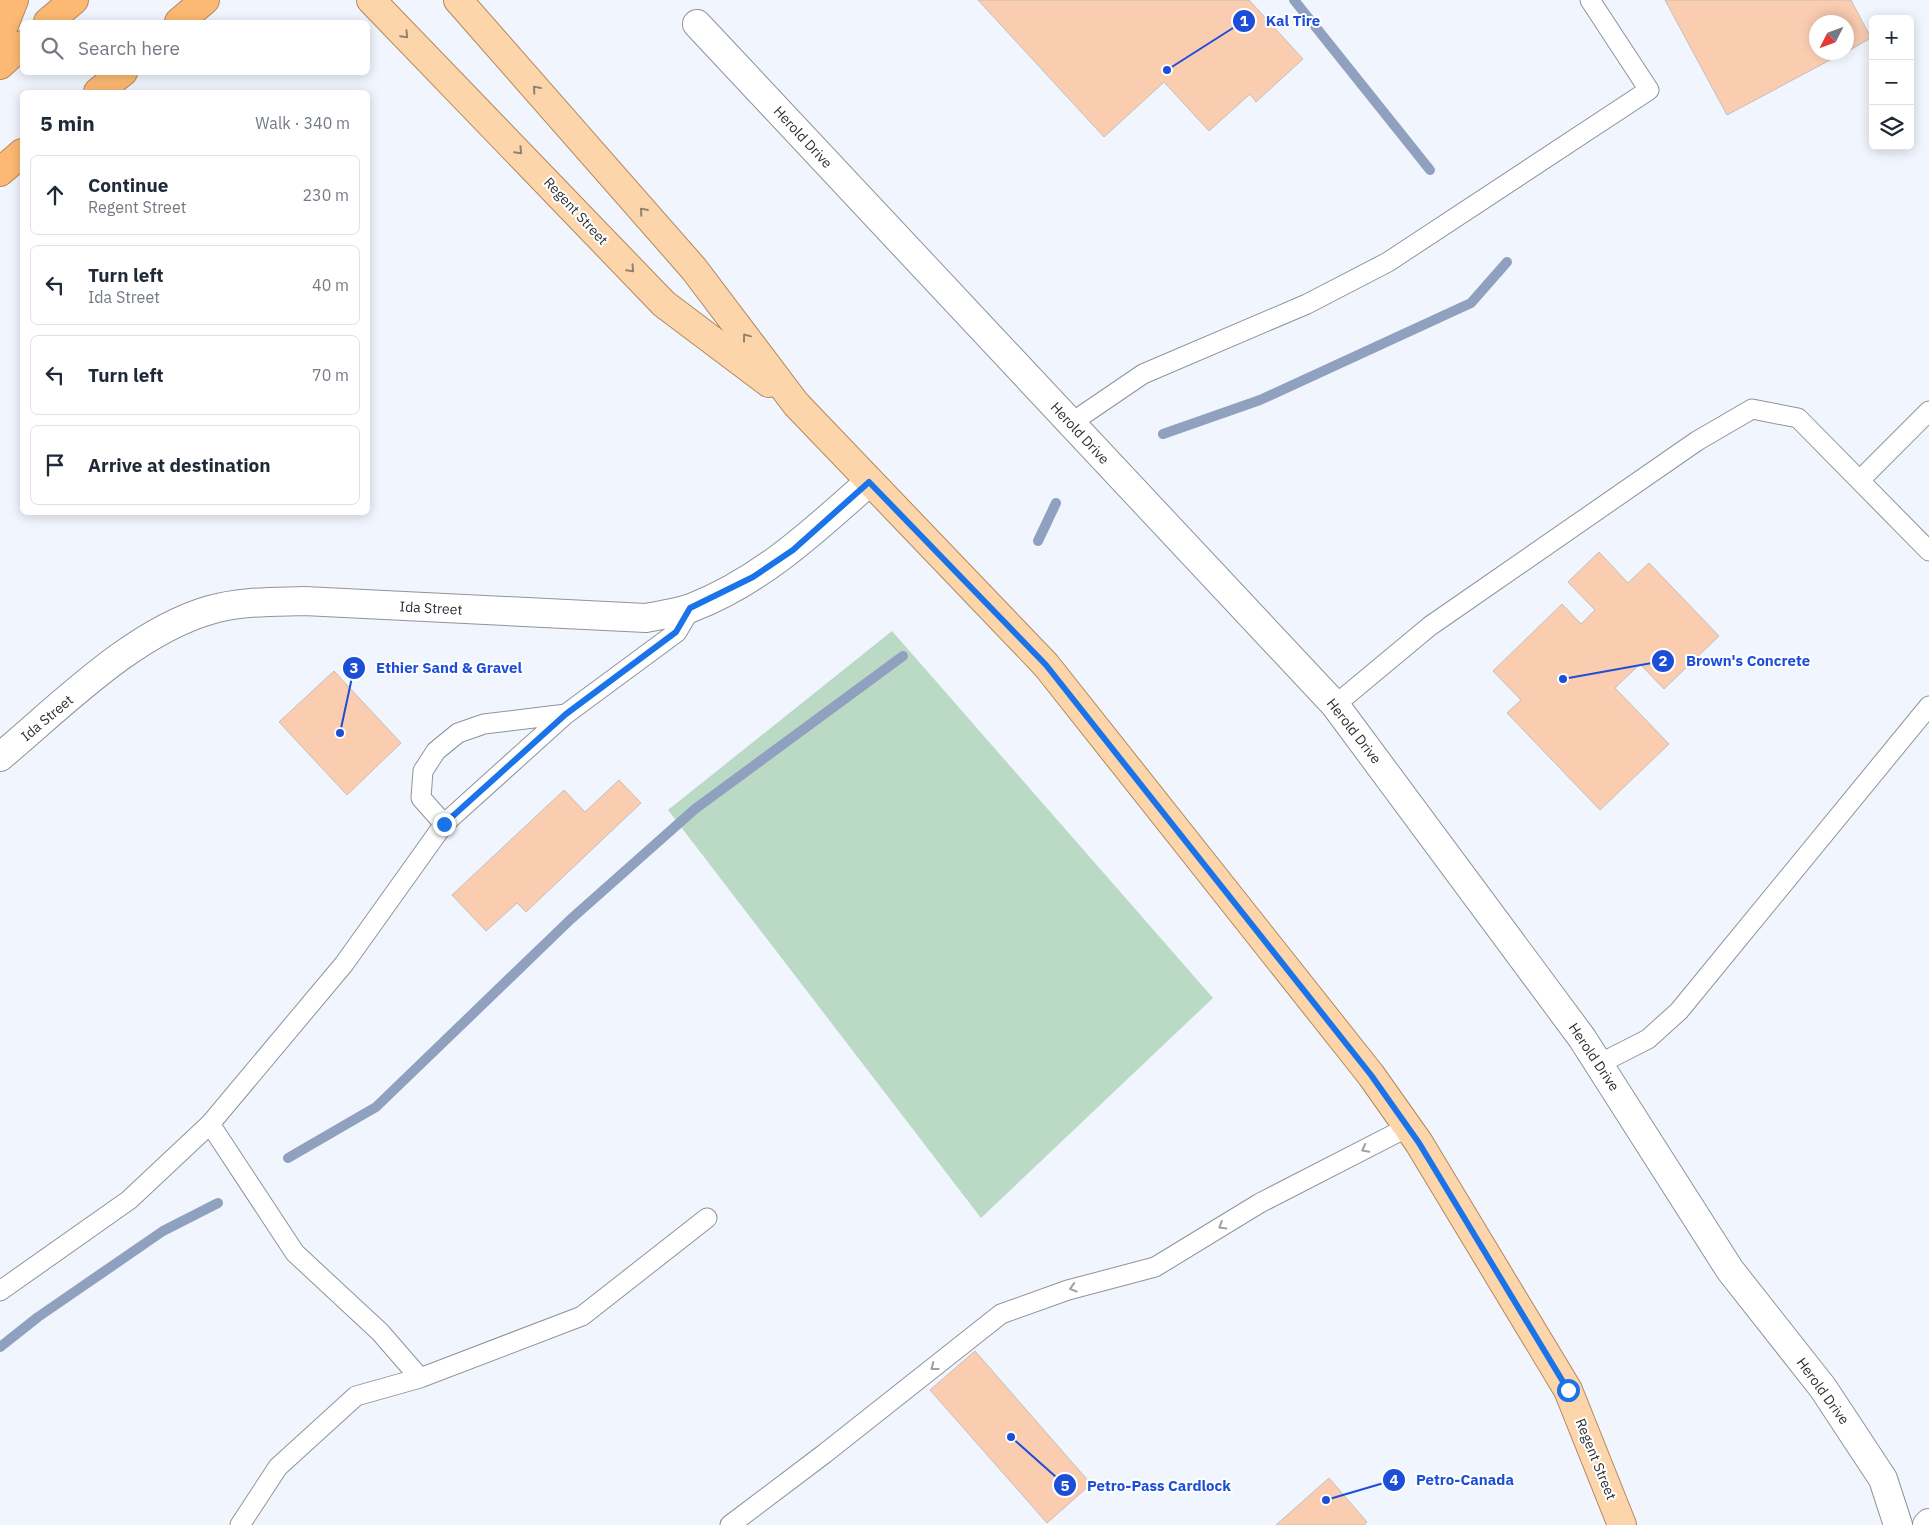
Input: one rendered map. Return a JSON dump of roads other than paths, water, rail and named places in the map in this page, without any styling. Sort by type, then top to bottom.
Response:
[{"type":"highway","points":[[0,35],[14,0]]},
{"type":"highway","points":[[50,20],[74,0]]},
{"type":"highway","points":[[181,20],[205,0]]},
{"type":"highway","points":[[0,65],[20,47]]},
{"type":"highway","points":[[100,90],[119,75]]},
{"type":"highway","points":[[0,172],[20,155]]},
{"type":"main road","name":"Regent Street","points":[[371,0],[664,304],[796,404]]},
{"type":"main road","name":"Regent Street","points":[[458,0],[694,269],[796,404],[1046,665],[1371,1075],[1408,1127],[1568,1390],[1622,1525]]},
{"type":"street","name":"Herold Drive","points":[[697,24],[1335,705],[1582,1038],[1730,1270],[1823,1388],[1883,1479],[1898,1525]]},
{"type":"street","name":"Ida Street","points":[[0,757],[129,649],[167,628],[210,610],[260,602],[304,601],[646,618],[690,608],[753,577],[793,550],[869,482]]},
{"type":"lane","points":[[1071,423],[1143,374],[1307,304],[1388,262],[1649,90],[1590,0]]},
{"type":"lane","points":[[1335,705],[1430,626],[1697,442],[1752,409],[1798,418],[1929,551]]},
{"type":"lane","points":[[1860,480],[1929,411]]},
{"type":"lane","points":[[0,1291],[129,1200],[210,1124],[344,964],[444,824],[566,714],[676,632],[690,608]]},
{"type":"lane","points":[[1599,1064],[1648,1039],[1679,1011],[1929,706]]},
{"type":"lane","points":[[444,824],[421,798],[423,771],[436,751],[458,732],[484,724],[566,714]]},
{"type":"lane","points":[[210,1124],[295,1253],[380,1332],[420,1378]]},
{"type":"lane","points":[[730,1525],[824,1454],[1001,1314],[1068,1290],[1155,1267],[1260,1203],[1408,1127]]},
{"type":"lane","points":[[240,1525],[278,1466],[356,1396],[420,1378],[582,1316],[707,1218]]},
{"type":"waterway","points":[[1294,0],[1430,170]]},
{"type":"waterway","points":[[1163,434],[1260,400],[1471,303],[1507,262]]},
{"type":"waterway","points":[[1038,541],[1056,503]]},
{"type":"waterway","points":[[288,1158],[376,1107],[571,919],[695,809],[903,656]]},
{"type":"waterway","points":[[0,1347],[38,1317],[163,1231],[218,1203]]},
{"type":"place","name":"Kal Tire","points":[[1167,70]]},
{"type":"place","name":"Brown's Concrete","points":[[1563,679]]},
{"type":"place","name":"Ethier Sand & Gravel","points":[[340,733]]},
{"type":"place","name":"Petro-Pass Cardlock","points":[[1011,1437]]},
{"type":"place","name":"Petro-Canada","points":[[1326,1500]]}]
